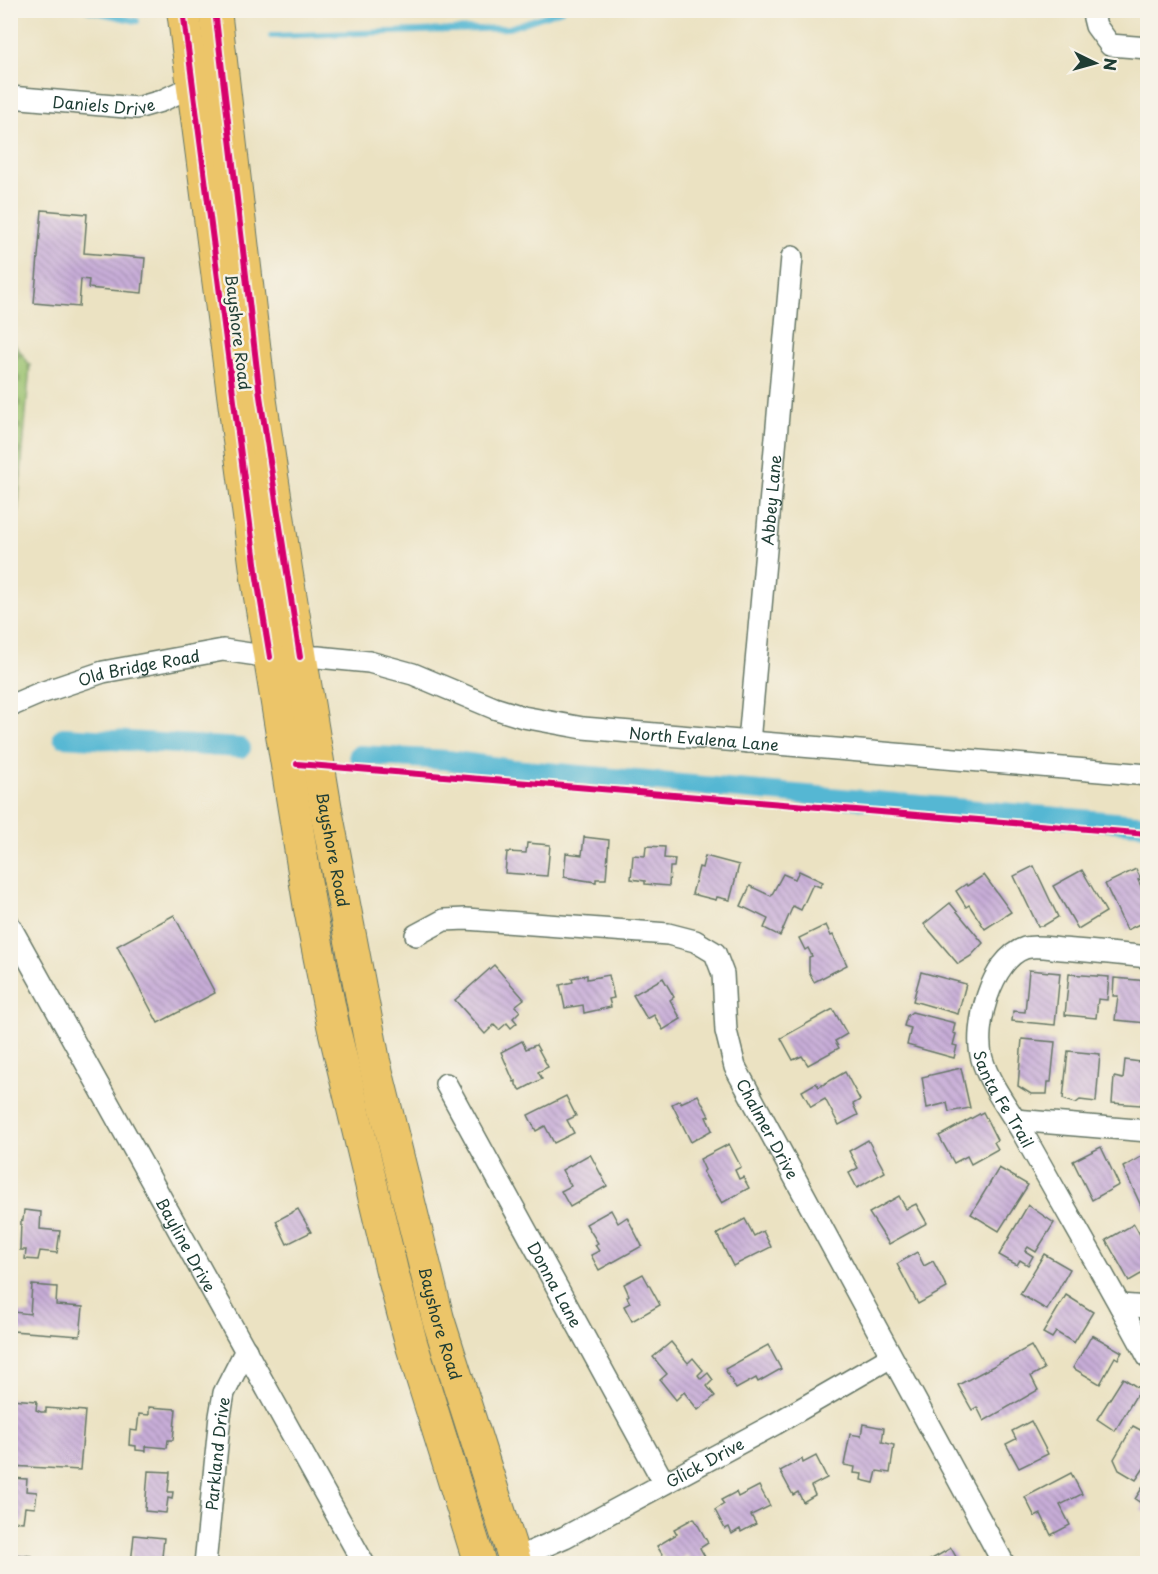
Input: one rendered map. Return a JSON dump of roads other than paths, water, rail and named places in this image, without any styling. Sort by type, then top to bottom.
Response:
[{"type":"main road","name":"Bayshore Road","points":[[183,10],[255,567],[285,657],[326,810],[374,1061],[438,1319],[515,1561]]},
{"type":"main road","name":"Bayshore Road","points":[[215,10],[260,396],[310,909],[347,1089],[412,1346],[480,1563]]},
{"type":"street","points":[[1092,10],[1096,26],[1110,45],[1148,48]]},
{"type":"street","name":"Daniels Drive","points":[[10,97],[137,108],[160,101],[193,86]]},
{"type":"street","name":"Abbey Lane","points":[[749,742],[792,257]]},
{"type":"street","name":"Old Bridge Road","points":[[10,706],[103,672],[163,660],[223,650],[285,657]]},
{"type":"street","name":"North Evalena Lane","points":[[285,657],[369,662],[412,674],[494,708],[524,717],[583,728],[1148,775]]},
{"type":"street","name":"Chalmer Drive","points":[[416,935],[444,920],[466,919],[668,934],[695,941],[715,953],[723,974],[726,1031],[735,1067],[1004,1563]]},
{"type":"street","name":"Bayline Drive","points":[[12,933],[364,1563]]},
{"type":"street","name":"Santa Fe Trail","points":[[1148,957],[1025,948],[1007,959],[994,976],[981,1036],[981,1057],[989,1078],[1016,1120],[1148,1357]]},
{"type":"street","name":"Donna Lane","points":[[446,1084],[664,1483]]},
{"type":"street","points":[[1016,1120],[1148,1131]]},
{"type":"street","points":[[1120,1305],[1148,1307]]},
{"type":"street","name":"Parkland Drive","points":[[205,1563],[224,1393],[246,1350]]},
{"type":"street","name":"Glick Drive","points":[[515,1561],[565,1537],[775,1424],[891,1357]]},
{"type":"waterway","points":[[87,10],[137,21]]},
{"type":"waterway","points":[[271,36],[509,28],[562,10]]},
{"type":"waterway","points":[[63,737],[241,748]]},
{"type":"waterway","points":[[359,755],[447,760],[512,769],[1148,825]]}]
